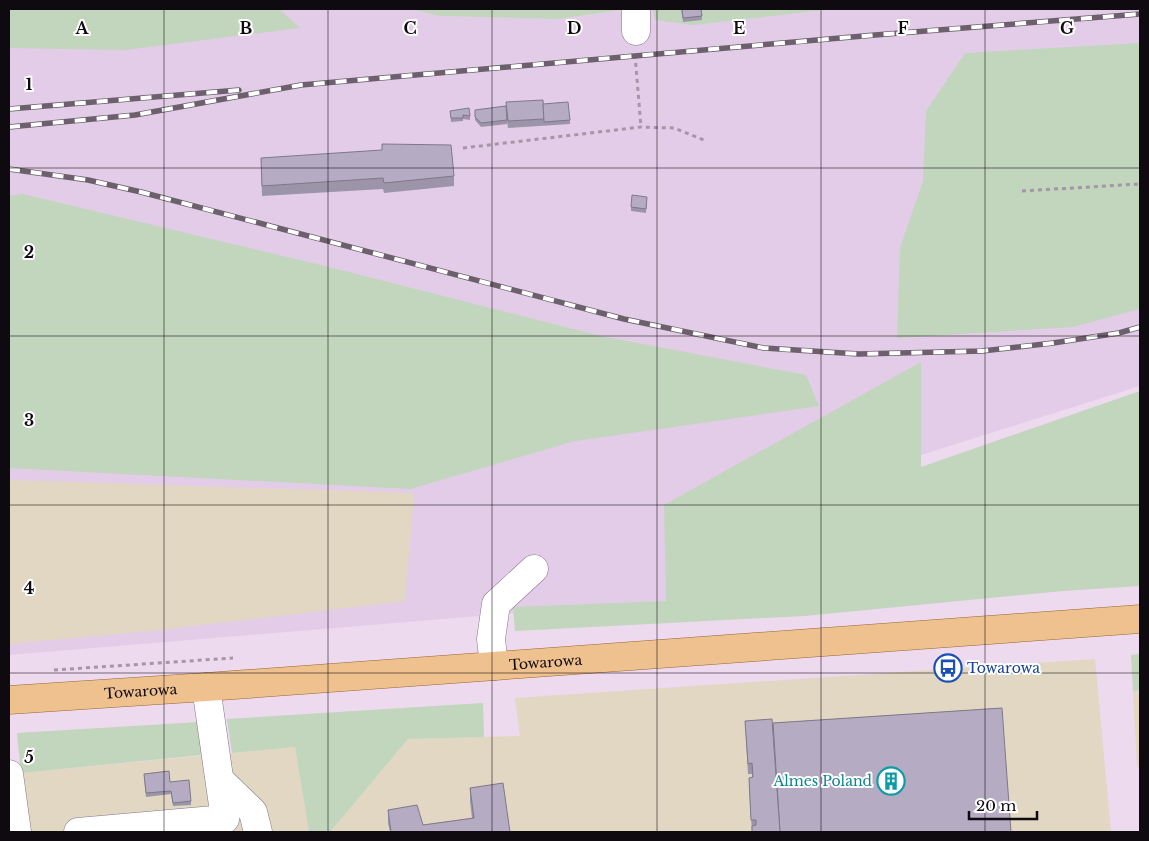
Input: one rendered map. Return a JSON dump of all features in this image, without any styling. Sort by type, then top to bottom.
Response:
[{"type":"main road","name":"Towarowa","points":[[9,700],[1140,619]]},
{"type":"lane","points":[[494,666],[491,639],[496,604],[534,570]]},
{"type":"lane","points":[[78,832],[225,819],[206,687]]},
{"type":"lane","points":[[9,774],[17,832]]},
{"type":"lane","points":[[220,780],[253,812],[258,832]]},
{"type":"path","points":[[636,20],[636,56],[641,127]]},
{"type":"path","points":[[464,148],[641,127],[674,128],[704,140]]},
{"type":"path","points":[[1022,191],[1140,184]]},
{"type":"shaded area","points":[[9,9],[411,9],[439,16],[558,19],[633,9],[1140,9],[1140,386],[819,487],[819,588],[9,655]]},
{"type":"shaded area","points":[[9,480],[414,493],[405,601],[159,630],[9,644]]},
{"type":"shaded area","name":"Almes Poland","points":[[1095,659],[1111,832],[330,832],[408,739],[520,736],[515,698]]},
{"type":"shaded area","points":[[1140,690],[1140,769],[1137,766],[1133,691]]},
{"type":"shaded area","points":[[295,747],[309,832],[9,832],[9,774]]},
{"type":"green space","points":[[9,9],[279,9],[300,28],[125,50],[9,48]]},
{"type":"green space","points":[[411,9],[630,9],[558,19],[439,16]]},
{"type":"green space","points":[[653,9],[833,9],[693,25],[655,20]]},
{"type":"green space","points":[[1140,43],[1140,309],[1073,327],[897,338],[900,248],[923,181],[926,111],[965,53]]},
{"type":"green space","points":[[23,194],[333,268],[601,336],[806,375],[819,406],[575,441],[410,489],[9,468],[9,196]]},
{"type":"green space","points":[[921,362],[921,467],[1140,391],[1140,586],[1063,591],[805,616],[515,631],[513,607],[666,601],[664,505]]},
{"type":"green space","points":[[1140,654],[1140,690],[1133,691],[1131,655]]},
{"type":"green space","points":[[483,703],[484,737],[408,739],[330,832],[309,832],[295,747],[232,753],[227,719]]},
{"type":"green space","points":[[199,722],[202,755],[21,773],[17,733]]},
{"type":"building","points":[[682,9],[701,9],[702,16],[683,18]]},
{"type":"building","points":[[543,100],[544,119],[508,121],[506,102]]},
{"type":"building","points":[[568,102],[570,120],[544,122],[543,104]]},
{"type":"building","points":[[506,106],[507,120],[481,123],[475,117],[475,110]]},
{"type":"building","points":[[469,108],[470,116],[463,115],[463,118],[451,118],[450,111]]},
{"type":"building","points":[[382,144],[451,145],[454,176],[384,183],[383,178],[262,186],[261,158],[382,150]]},
{"type":"building","points":[[632,195],[647,197],[646,209],[631,207]]},
{"type":"building","name":"Almes Poland","points":[[1002,708],[1011,832],[780,832],[773,723]]},
{"type":"building","points":[[772,719],[780,832],[752,832],[752,826],[756,825],[756,820],[751,820],[749,778],[753,777],[752,763],[748,764],[745,721]]},
{"type":"building","points":[[169,771],[170,782],[189,780],[191,801],[173,803],[171,791],[146,793],[144,774]]},
{"type":"building","points":[[503,783],[510,832],[391,832],[388,810],[417,805],[423,825],[474,818],[470,788]]},
{"type":"railway","points":[[9,127],[135,115],[301,85],[1140,14]]},
{"type":"railway","points":[[9,109],[239,90]]},
{"type":"railway","points":[[9,169],[88,180],[141,192],[624,319],[764,348],[859,354],[982,351],[1119,333],[1140,327]]},
{"type":"place","name":"Towarowa","points":[[948,668]]},
{"type":"place","name":"Almes Poland","points":[[891,781]]}]
